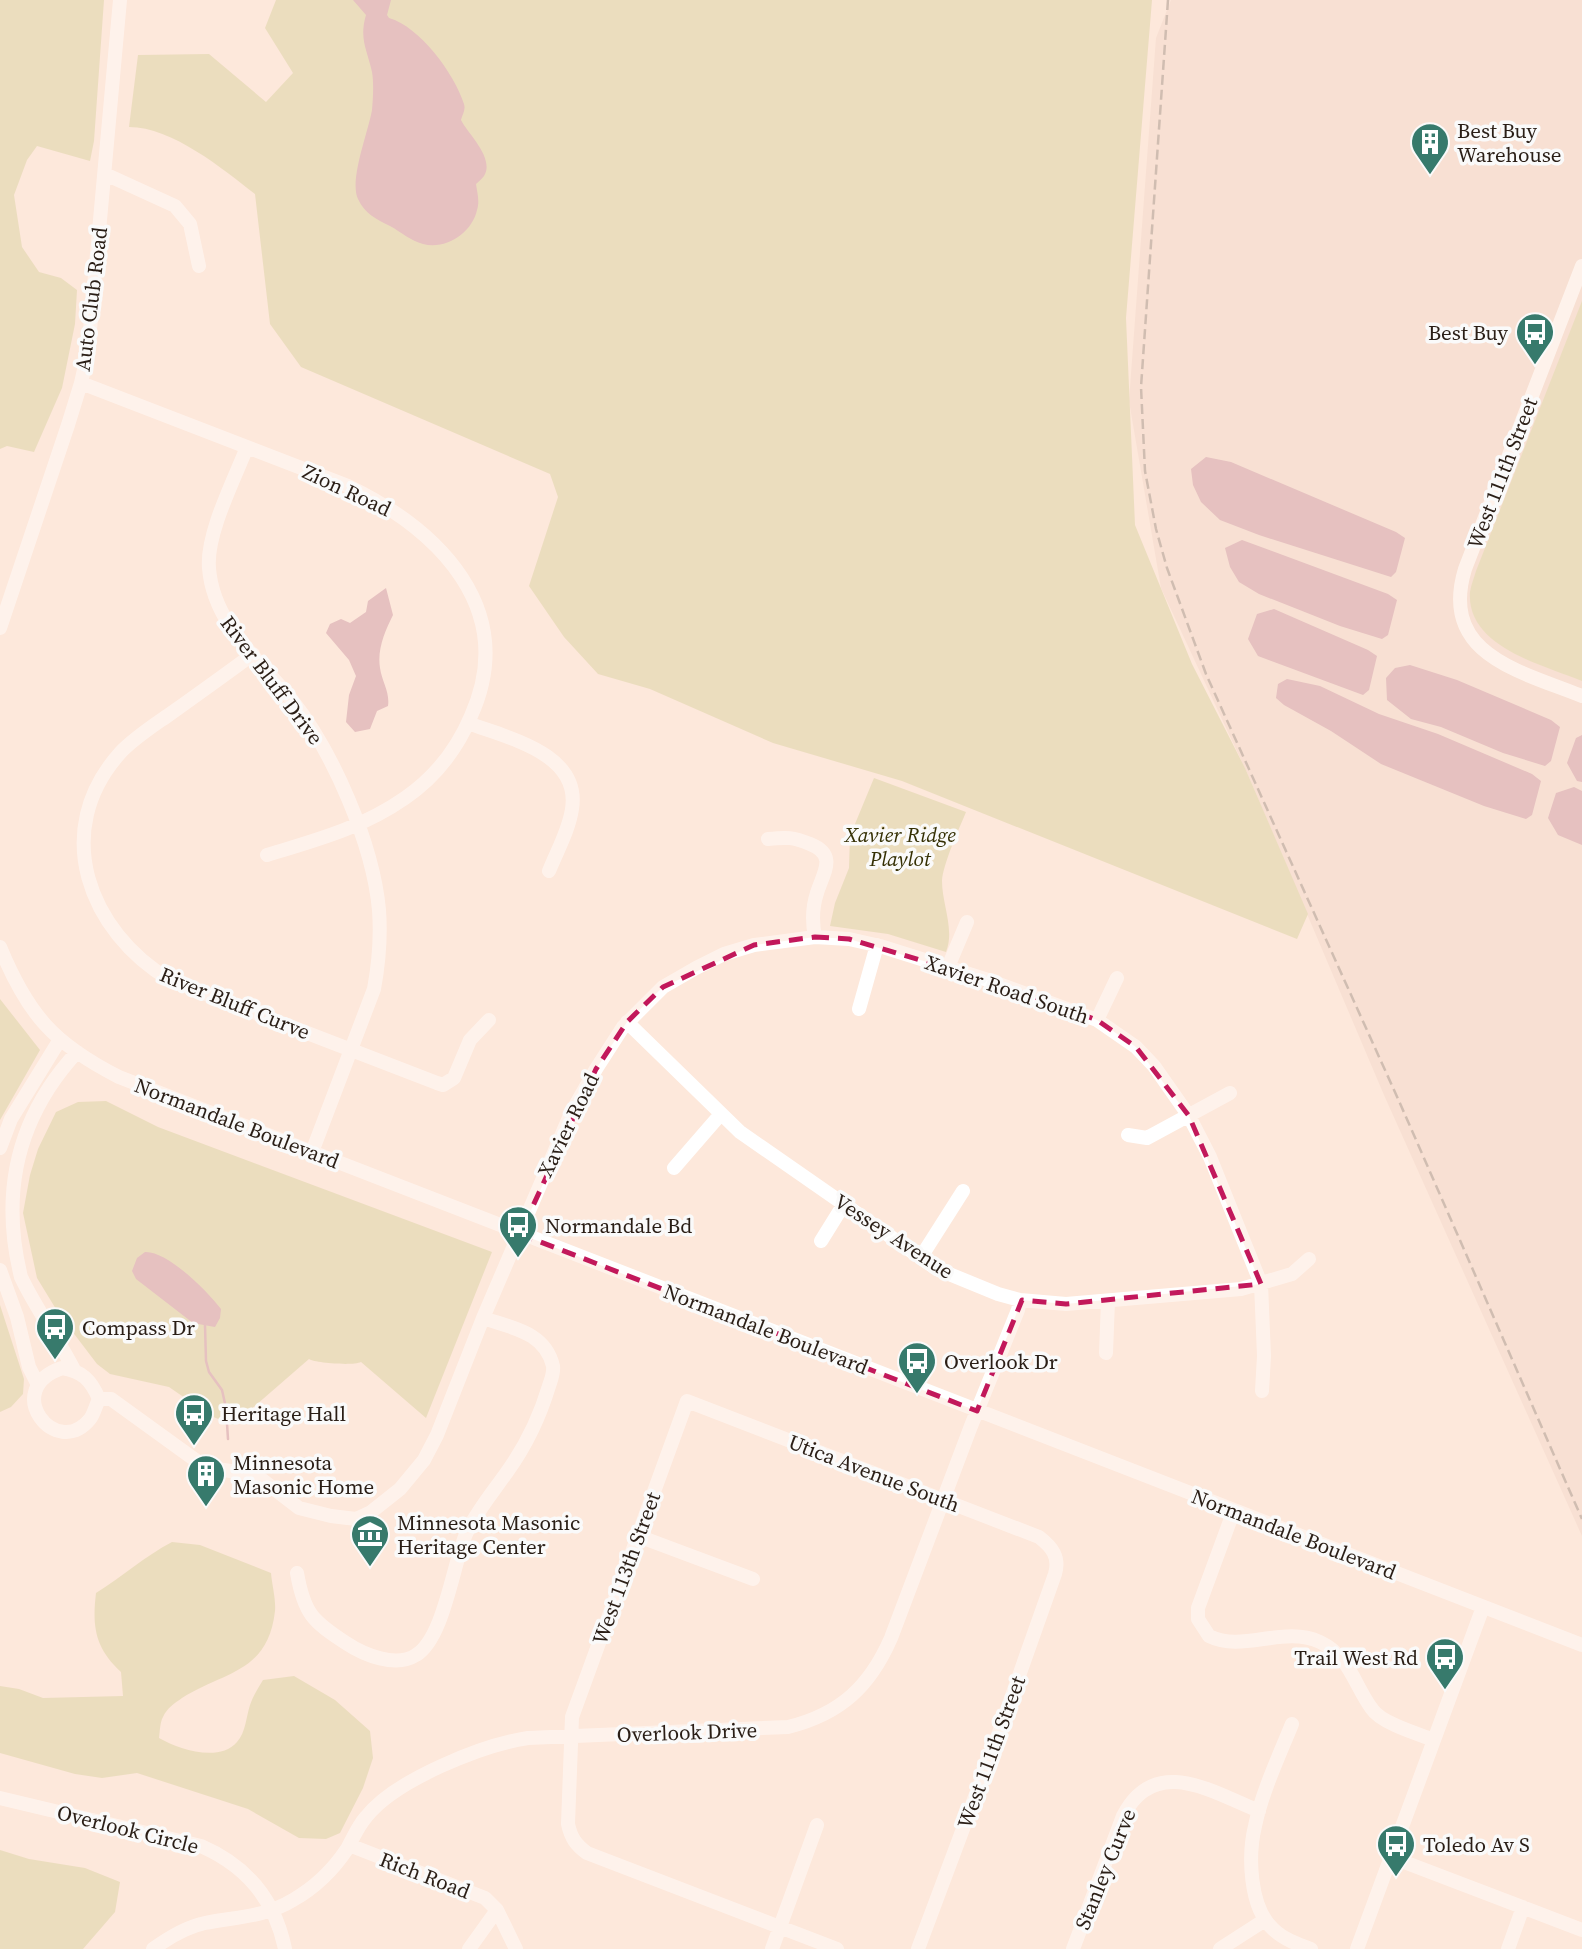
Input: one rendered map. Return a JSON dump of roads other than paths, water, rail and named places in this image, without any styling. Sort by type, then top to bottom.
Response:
[{"type":"street","name":"Auto Club Road","points":[[0,628],[81,383],[91,326],[120,0]]},
{"type":"street","points":[[105,174],[175,206],[190,224],[199,266]]},
{"type":"street","name":"West 111th Street","points":[[1582,266],[1460,585],[1459,602],[1468,634],[1479,648],[1507,666],[1582,696]]},
{"type":"street","name":"Zion Road","points":[[81,383],[348,486],[375,500],[423,534],[444,556],[477,606],[486,640],[484,676],[468,723],[449,756],[407,797],[358,826],[267,855]]},
{"type":"street","name":"River Bluff Drive","points":[[247,447],[215,528],[208,564],[210,582],[219,609],[234,632],[295,704],[337,775],[358,826],[374,880],[380,935],[374,989],[312,1152]]},
{"type":"street","name":"River Bluff Curve","points":[[253,654],[138,737],[107,769],[93,797],[85,828],[83,850],[87,872],[102,912],[131,951],[149,967],[193,990],[443,1085],[454,1078],[470,1040],[489,1020]]},
{"type":"street","points":[[468,723],[545,754],[565,771],[573,796],[572,809],[549,871]]},
{"type":"street","points":[[768,839],[791,836],[821,848],[825,854],[826,868],[813,908],[814,937]]},
{"type":"street","points":[[948,967],[967,922]]},
{"type":"street","name":"Xavier Road South","points":[[627,1022],[663,986],[715,959],[754,945],[814,937],[849,939],[877,945],[1097,1020],[1136,1047],[1154,1066],[1189,1116],[1210,1157],[1261,1284],[1264,1356],[1262,1391]]},
{"type":"street","points":[[859,1009],[877,945]]},
{"type":"street","name":"Normandale Boulevard","points":[[0,947],[10,973],[49,1031],[59,1041],[119,1077],[1582,1645]]},
{"type":"street","points":[[1097,1020],[1117,978]]},
{"type":"street","name":"Vessey Avenue","points":[[627,1022],[740,1132],[921,1257],[950,1275],[998,1294],[1020,1300],[1066,1304],[1241,1289],[1292,1274],[1310,1259]]},
{"type":"street","name":"Xavier Road","points":[[99,1399],[111,1399],[205,1467],[256,1475],[299,1508],[356,1519],[386,1501],[400,1489],[424,1460],[437,1435],[483,1318],[571,1113],[627,1022]]},
{"type":"street","points":[[0,1148],[11,1119],[59,1041]]},
{"type":"street","points":[[75,1370],[20,1275],[4,1226],[9,1168],[22,1130],[37,1101],[77,1052]]},
{"type":"street","points":[[1128,1135],[1147,1138],[1230,1093]]},
{"type":"street","points":[[674,1168],[720,1115]]},
{"type":"street","points":[[921,1257],[963,1191]]},
{"type":"street","points":[[821,1241],[844,1204]]},
{"type":"street","points":[[0,1270],[17,1317],[29,1367],[37,1383]]},
{"type":"street","name":"Overlook Drive","points":[[153,1949],[184,1930],[203,1923],[247,1918],[291,1901],[311,1888],[328,1872],[349,1845],[366,1816],[382,1800],[399,1788],[468,1754],[508,1741],[569,1736],[764,1729],[811,1721],[852,1696],[882,1659],[1020,1300]]},
{"type":"street","points":[[1106,1353],[1108,1301]]},
{"type":"street","points":[[297,1573],[307,1611],[321,1626],[352,1648],[401,1661],[417,1655],[435,1632],[466,1534],[526,1439],[540,1412],[554,1369],[547,1348],[531,1334],[483,1318]]},
{"type":"street","points":[[62,1368],[75,1370],[87,1378],[99,1399],[91,1418],[79,1428],[68,1432],[52,1430],[41,1422],[36,1414],[33,1399],[37,1383],[48,1373],[62,1368]]},
{"type":"street","name":"Utica Avenue South","points":[[687,1401],[1039,1537],[1055,1553]]},
{"type":"street","name":"West 113th Street","points":[[687,1401],[572,1717],[569,1736],[568,1824],[571,1836],[587,1853],[837,1949]]},
{"type":"street","points":[[1234,1510],[1198,1608],[1198,1619],[1202,1628],[1209,1636],[1230,1642],[1290,1635],[1323,1643],[1348,1665],[1373,1712],[1398,1726],[1434,1740]]},
{"type":"street","points":[[638,1536],[753,1579]]},
{"type":"street","name":"West 111th Street","points":[[918,1949],[1055,1574],[1055,1553]]},
{"type":"street","points":[[1357,1949],[1483,1607]]},
{"type":"street","points":[[1292,1724],[1259,1811],[1252,1859],[1258,1903],[1265,1920],[1284,1938],[1311,1949]]},
{"type":"street","name":"Stanley Curve","points":[[1073,1949],[1123,1815],[1129,1803],[1140,1792],[1152,1784],[1181,1781],[1259,1811]]},
{"type":"street","name":"Overlook Circle","points":[[0,1798],[201,1846],[219,1854],[250,1878],[273,1910],[285,1949]]},
{"type":"street","points":[[772,1949],[817,1825]]},
{"type":"street","name":"Rich Road","points":[[349,1845],[485,1898],[497,1910]]},
{"type":"street","points":[[1391,1857],[1582,1930]]},
{"type":"street","points":[[1508,1949],[1523,1907]]},
{"type":"street","points":[[469,1949],[497,1910],[516,1949]]},
{"type":"street","points":[[1220,1949],[1265,1920]]},
{"type":"waterway","points":[[205,1325],[206,1361],[209,1372],[222,1390],[228,1439]]},
{"type":"railway","points":[[1168,0],[1141,387],[1145,471],[1156,529],[1167,568],[1206,674],[1399,1101],[1582,1519]]},
{"type":"place","name":"Best Buy Warehouse","points":[[1430,176]]},
{"type":"place","name":"Best Buy","points":[[1535,366]]},
{"type":"place","name":"Normandale Bd","points":[[518,1259]]},
{"type":"place","name":"Compass Dr","points":[[55,1361]]},
{"type":"place","name":"Overlook Dr","points":[[917,1395]]},
{"type":"place","name":"Heritage Hall","points":[[194,1447]]},
{"type":"place","name":"Minnesota Masonic Home","points":[[206,1508]]},
{"type":"place","name":"Minnesota Masonic Heritage Center","points":[[370,1568]]},
{"type":"place","name":"Trail West Rd","points":[[1445,1691]]},
{"type":"place","name":"Toledo Av S","points":[[1396,1878]]},
{"type":"park label","name":"Xavier Ridge Playlot","points":[[900,846]]}]
